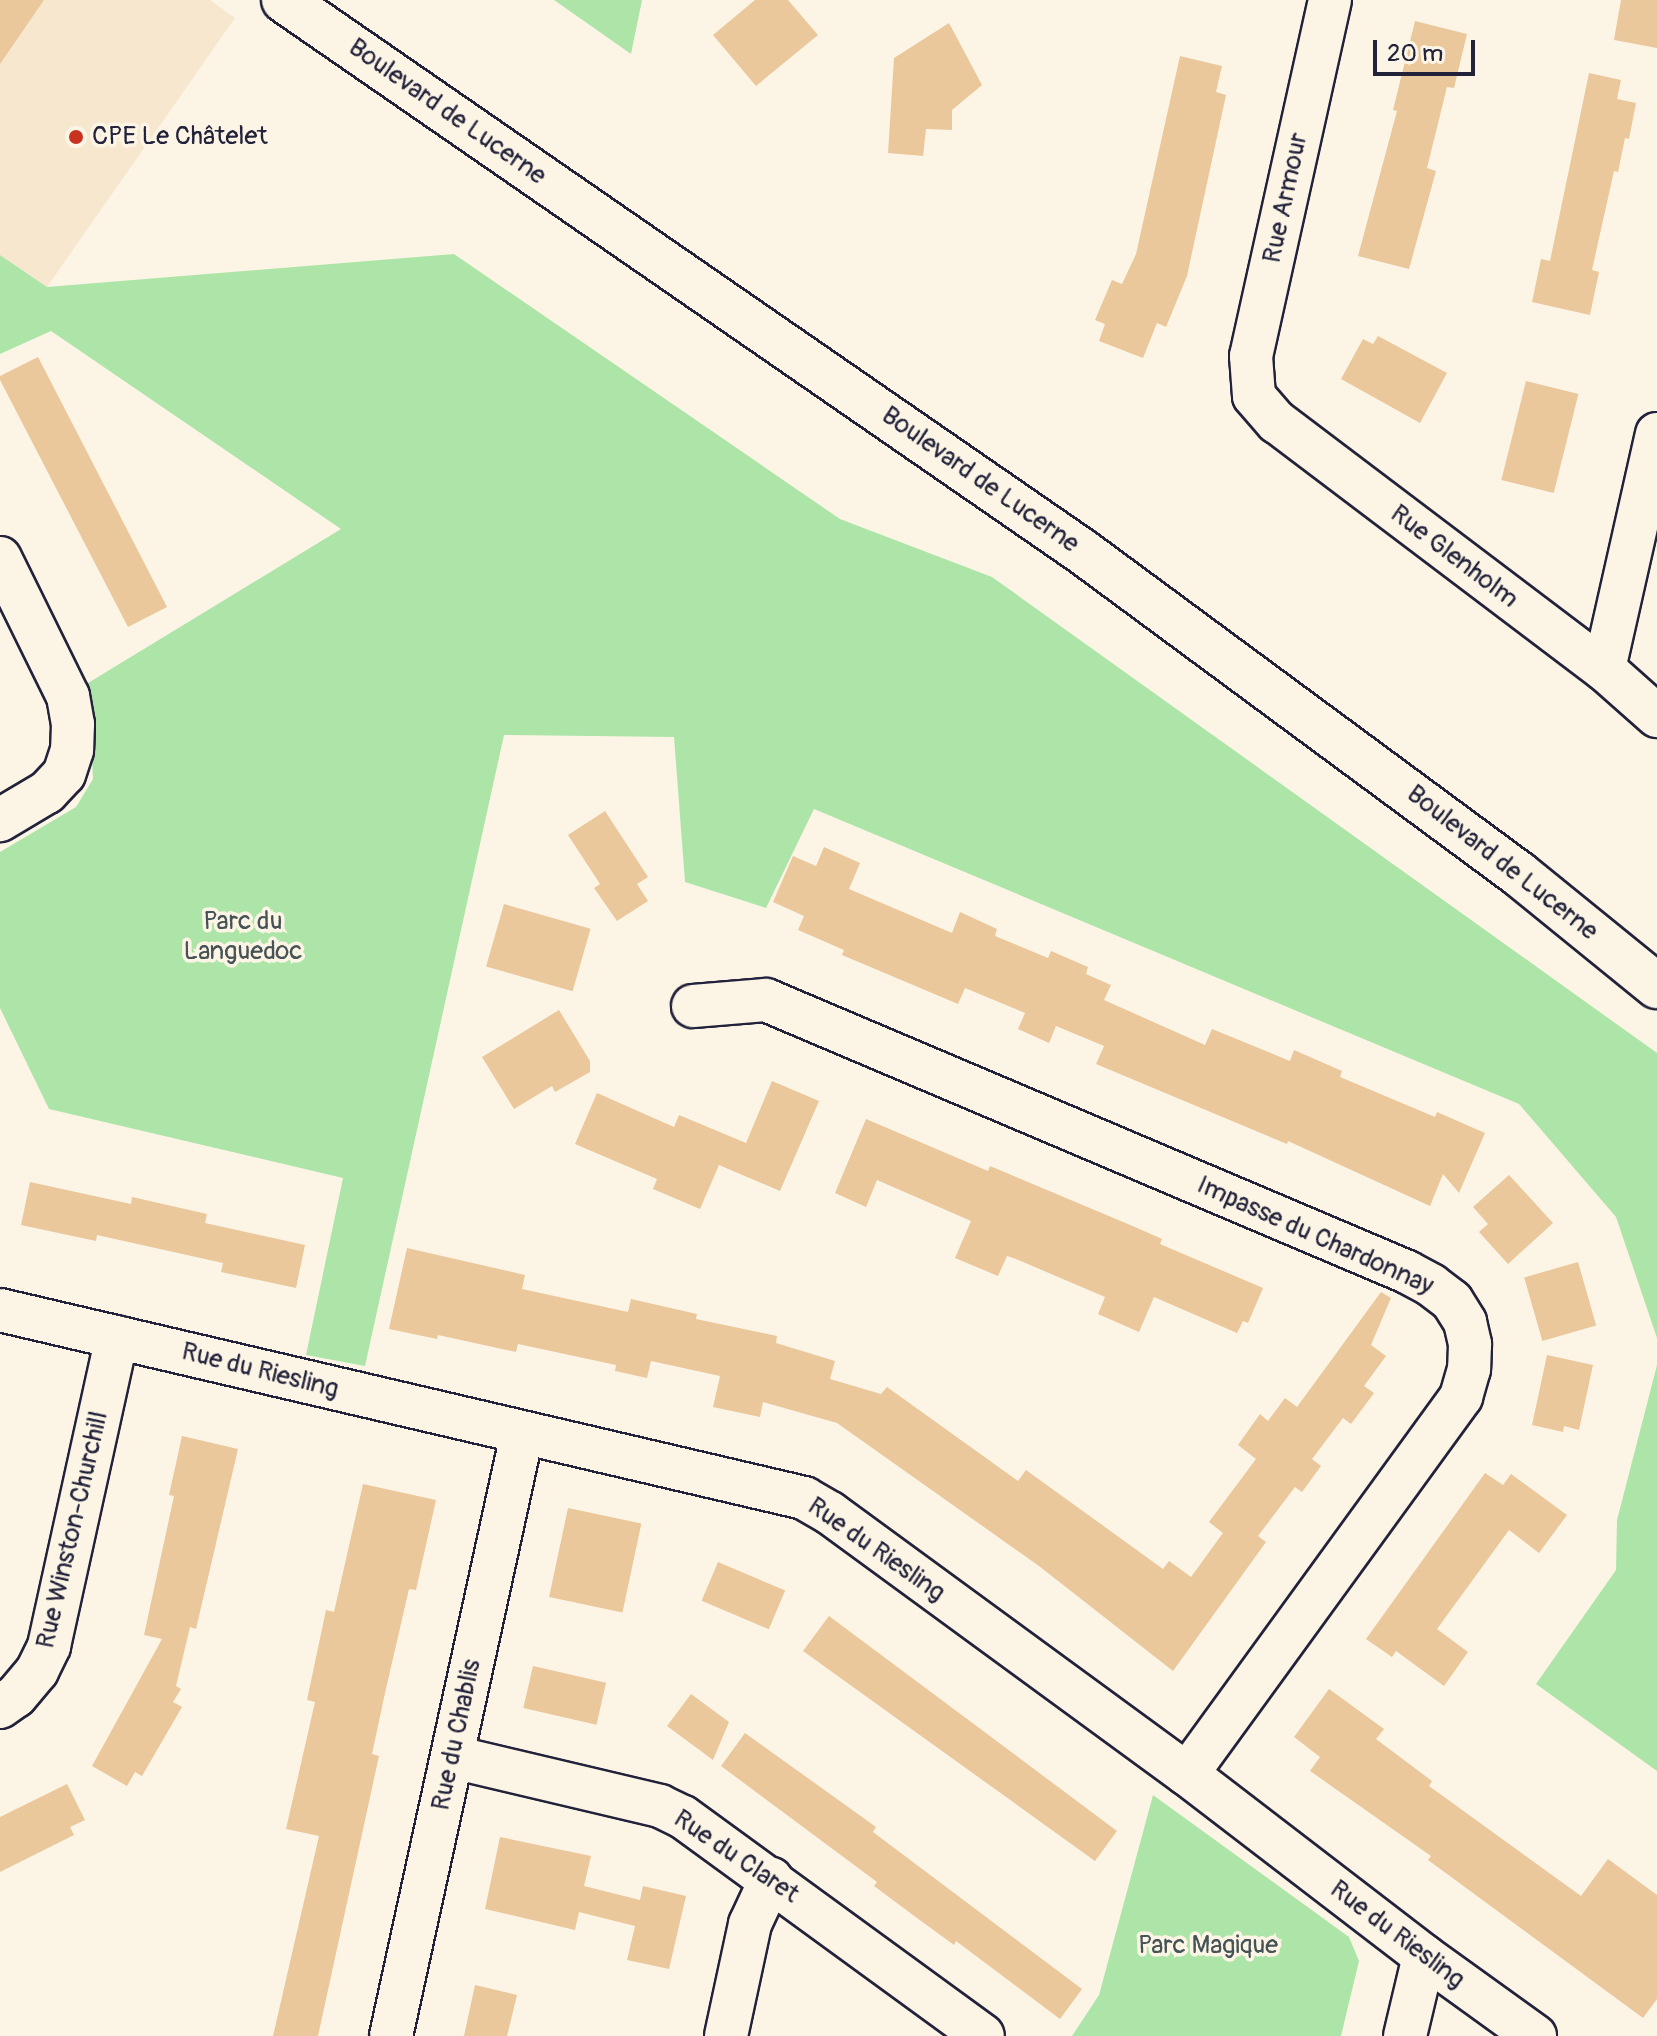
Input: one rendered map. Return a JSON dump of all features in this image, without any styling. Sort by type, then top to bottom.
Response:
[{"type":"main road","name":"Boulevard de Lucerne","points":[[284,0],[1083,552],[1519,874],[1657,986]]},
{"type":"street","name":"Rue Armour","points":[[1254,396],[1251,356],[1330,0]]},
{"type":"street","name":"Rue Glenholm","points":[[1254,396],[1277,422],[1604,669],[1657,716]]},
{"type":"street","points":[[1604,669],[1657,434]]},
{"type":"street","points":[[0,558],[68,696],[73,724],[72,750],[64,774],[47,792],[0,820]]},
{"type":"street","name":"Impasse du Chardonnay","points":[[693,1006],[766,1000],[1407,1272],[1452,1301],[1465,1322],[1470,1344],[1469,1369],[1461,1397],[1187,1774]]},
{"type":"street","name":"Rue du Riesling","points":[[0,1310],[804,1498],[830,1513],[1187,1774],[1424,1956],[1535,2036]]},
{"type":"street","name":"Rue Winston-Churchill","points":[[0,1707],[16,1696],[37,1671],[49,1646],[117,1337]]},
{"type":"street","name":"Rue du Chablis","points":[[391,2036],[522,1434]]},
{"type":"street","name":"Rue du Claret","points":[[453,1757],[660,1806],[683,1817],[983,2036]]},
{"type":"street","points":[[726,2036],[750,1924],[771,1879]]},
{"type":"street","points":[[1405,2036],[1424,1956]]},
{"type":"shaded area","name":"CPE Le Châtelet","points":[[0,0],[210,0],[235,18],[47,287],[0,255]]},
{"type":"green space","points":[[554,0],[642,0],[631,54]]},
{"type":"green space","name":"Parc du Languedoc","points":[[454,254],[840,519],[992,577],[1657,1053],[1657,1338],[1616,1217],[1519,1104],[814,809],[766,908],[685,882],[674,737],[504,735],[365,1366],[306,1355],[343,1178],[49,1109],[0,1008],[0,852],[76,807],[93,779],[88,683],[341,529],[51,331],[0,354],[0,255],[47,287]]},
{"type":"green space","points":[[1657,1365],[1657,1771],[1536,1684],[1616,1570],[1617,1520]]},
{"type":"green space","name":"Parc Magique","points":[[1153,1795],[1349,1937],[1359,1961],[1341,2036],[1072,2036],[1099,1995]]},
{"type":"building","points":[[0,0],[44,0],[0,64]]},
{"type":"building","points":[[755,0],[788,0],[818,35],[756,86],[713,35]]},
{"type":"building","points":[[1621,0],[1657,0],[1657,48],[1614,40]]},
{"type":"building","points":[[1415,21],[1467,34],[1454,88],[1447,87],[1427,168],[1436,171],[1409,269],[1358,256],[1397,111],[1393,110]]},
{"type":"building","points":[[949,23],[982,85],[952,110],[952,130],[926,129],[923,156],[888,153],[894,58]]},
{"type":"building","points":[[1180,56],[1222,66],[1216,92],[1226,95],[1187,276],[1166,327],[1157,323],[1143,358],[1099,341],[1105,324],[1095,320],[1112,280],[1122,284],[1136,254]]},
{"type":"building","points":[[1589,73],[1621,80],[1617,99],[1636,103],[1629,139],[1625,138],[1618,172],[1614,171],[1592,270],[1599,272],[1590,315],[1532,302],[1541,259],[1550,261]]},
{"type":"building","points":[[1378,336],[1447,373],[1420,423],[1341,379],[1363,339],[1373,344]]},
{"type":"building","points":[[38,357],[167,607],[128,627],[0,380],[0,376]]},
{"type":"building","points":[[1526,381],[1578,394],[1554,493],[1501,480]]},
{"type":"building","points":[[605,811],[648,877],[637,884],[648,901],[617,921],[594,888],[600,884],[568,835]]},
{"type":"building","points":[[824,847],[860,863],[849,889],[952,933],[960,912],[997,929],[995,936],[1048,958],[1051,951],[1088,967],[1086,974],[1111,985],[1104,1000],[1205,1045],[1212,1029],[1290,1061],[1294,1050],[1342,1071],[1340,1077],[1435,1117],[1437,1112],[1485,1133],[1459,1193],[1443,1174],[1430,1206],[1288,1141],[1287,1144],[1096,1064],[1104,1046],[1056,1026],[1049,1043],[1018,1029],[1025,1013],[965,988],[958,1004],[842,955],[844,950],[798,930],[804,916],[773,902],[793,856],[816,866]]},
{"type":"building","points":[[504,904],[591,929],[573,991],[486,966]]},
{"type":"building","points":[[559,1010],[590,1061],[590,1072],[555,1092],[552,1086],[514,1109],[482,1057]]},
{"type":"building","points":[[772,1081],[819,1101],[780,1191],[719,1165],[700,1209],[653,1189],[657,1179],[575,1144],[597,1093],[674,1127],[679,1115],[746,1143]]},
{"type":"building","points":[[866,1119],[988,1171],[990,1166],[1135,1227],[1162,1239],[1160,1244],[1263,1288],[1248,1323],[1243,1321],[1237,1333],[1154,1297],[1139,1332],[1098,1314],[1105,1297],[1016,1259],[1007,1256],[998,1276],[955,1258],[971,1221],[877,1180],[866,1207],[835,1193]]},
{"type":"building","points":[[1509,1175],[1553,1223],[1508,1264],[1479,1232],[1488,1224],[1473,1207]]},
{"type":"building","points":[[30,1182],[131,1204],[132,1197],[207,1214],[205,1223],[305,1245],[296,1288],[221,1272],[223,1263],[97,1235],[96,1241],[21,1225]]},
{"type":"building","points":[[407,1248],[525,1275],[522,1289],[628,1312],[631,1299],[697,1314],[696,1319],[777,1336],[776,1343],[835,1361],[830,1379],[881,1394],[887,1387],[1018,1481],[1026,1470],[1163,1569],[1169,1561],[1191,1577],[1223,1533],[1209,1522],[1256,1459],[1238,1445],[1260,1414],[1268,1421],[1285,1398],[1297,1407],[1381,1292],[1391,1298],[1371,1345],[1386,1356],[1364,1386],[1374,1393],[1351,1424],[1343,1418],[1312,1459],[1321,1466],[1302,1492],[1295,1487],[1258,1536],[1266,1542],[1173,1671],[1039,1566],[837,1423],[763,1402],[760,1417],[713,1407],[720,1376],[651,1361],[647,1378],[615,1371],[616,1365],[518,1344],[516,1352],[438,1335],[437,1339],[389,1329]]},
{"type":"building","points":[[1578,1262],[1596,1325],[1542,1341],[1524,1277]]},
{"type":"building","points":[[1547,1355],[1593,1365],[1579,1430],[1564,1426],[1563,1432],[1532,1425]]},
{"type":"building","points":[[182,1436],[238,1449],[196,1629],[190,1627],[176,1686],[181,1689],[173,1702],[182,1707],[142,1776],[135,1772],[127,1786],[92,1766],[162,1639],[144,1635],[174,1496],[169,1495]]},
{"type":"building","points":[[1485,1473],[1503,1485],[1511,1474],[1567,1515],[1539,1553],[1509,1530],[1437,1629],[1468,1652],[1444,1686],[1396,1651],[1392,1657],[1366,1639]]},
{"type":"building","points":[[363,1484],[436,1500],[416,1590],[409,1589],[385,1693],[372,1754],[379,1756],[318,2036],[273,2036],[319,1836],[286,1829],[315,1702],[307,1700],[326,1610],[334,1612]]},
{"type":"building","points":[[568,1508],[641,1524],[622,1613],[549,1597]]},
{"type":"building","points":[[718,1562],[785,1591],[769,1629],[702,1601]]},
{"type":"building","points":[[829,1616],[1117,1831],[1095,1861],[803,1651]]},
{"type":"building","points":[[533,1666],[606,1683],[596,1725],[523,1708]]},
{"type":"building","points":[[1329,1689],[1384,1729],[1376,1739],[1432,1781],[1429,1786],[1581,1896],[1608,1859],[1657,1895],[1657,1999],[1643,2018],[1428,1860],[1431,1856],[1310,1771],[1320,1757],[1294,1737]]},
{"type":"building","points":[[691,1694],[729,1722],[713,1760],[667,1726]]},
{"type":"building","points":[[745,1733],[876,1827],[873,1832],[1082,1989],[1060,2019],[956,1941],[954,1945],[874,1886],[877,1882],[721,1766]]},
{"type":"building","points":[[67,1784],[85,1820],[70,1827],[74,1835],[0,1872],[0,1817]]},
{"type":"building","points":[[500,1837],[591,1856],[584,1886],[640,1900],[643,1886],[686,1896],[669,1969],[627,1960],[635,1926],[579,1912],[575,1930],[485,1909]]},
{"type":"building","points":[[475,1985],[517,1995],[507,2036],[464,2036]]},
{"type":"place","name":"CPE Le Châtelet","points":[[76,137]]}]
